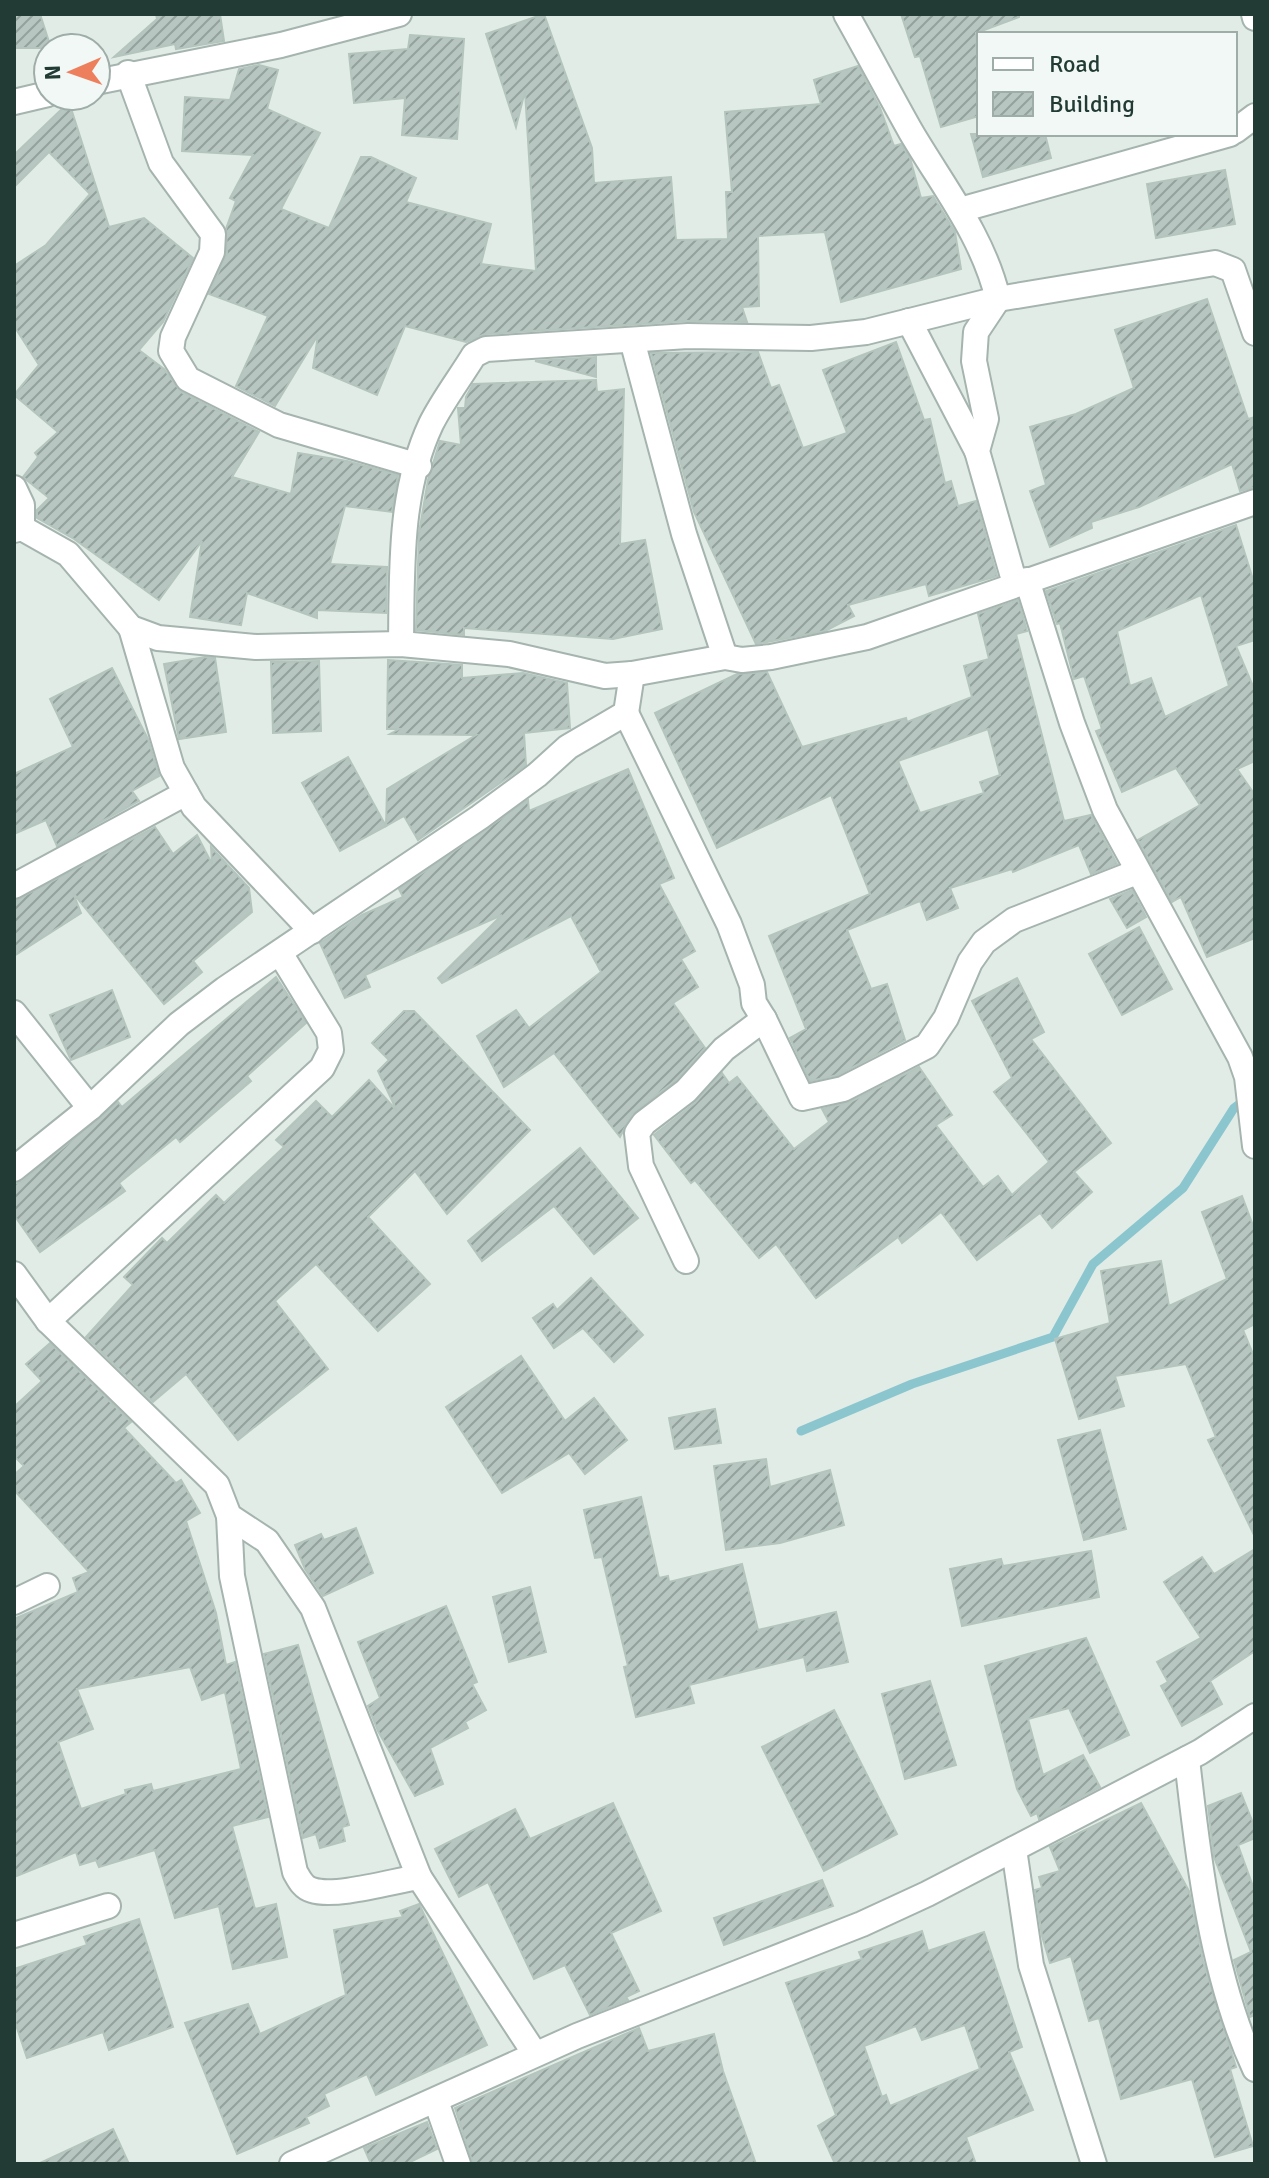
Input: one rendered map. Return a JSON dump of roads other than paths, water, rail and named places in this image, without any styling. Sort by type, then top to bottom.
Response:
[{"type":"street","points":[[112,78],[281,45],[399,14]]},
{"type":"street","points":[[846,14],[911,133],[979,241],[998,299]]},
{"type":"street","points":[[128,73],[161,163],[213,234],[212,252],[173,337],[171,351],[188,379],[279,425],[419,466]]},
{"type":"street","points":[[1237,129],[1255,116]]},
{"type":"street","points":[[960,210],[1221,136]]},
{"type":"street","points":[[401,644],[405,515],[431,424],[474,355],[486,349],[688,336],[811,338],[909,321],[998,299],[1225,264],[1233,270],[1255,333]]},
{"type":"street","points":[[977,451],[986,419],[974,361],[976,332],[998,299]]},
{"type":"street","points":[[909,321],[977,451],[1021,582],[1105,810],[1240,1057],[1247,1077],[1255,1146]]},
{"type":"street","points":[[632,340],[684,534],[725,657]]},
{"type":"street","points":[[14,488],[22,505],[18,529],[68,554],[131,628],[172,768],[194,807],[312,931]]},
{"type":"street","points":[[131,628],[158,638],[188,643],[256,647],[401,644],[509,654],[605,676],[632,674],[725,657],[742,660],[771,657],[867,637],[1255,502]]},
{"type":"street","points":[[632,674],[626,713],[729,924],[752,985],[754,1003],[802,1098],[843,1089],[927,1046],[946,1018],[970,962],[984,942],[1014,920],[1137,872]]},
{"type":"street","points":[[14,1169],[90,1108],[179,1024],[480,817],[537,775],[568,747],[626,713]]},
{"type":"street","points":[[14,886],[186,793]]},
{"type":"street","points":[[48,1321],[322,1068],[331,1050],[329,1033],[280,953]]},
{"type":"street","points":[[14,1013],[90,1108]]},
{"type":"street","points":[[686,1261],[641,1166],[637,1133],[644,1123],[686,1091],[724,1049],[764,1019]]},
{"type":"street","points":[[14,1274],[48,1321],[217,1485],[229,1516],[232,1576],[295,1872],[302,1884],[312,1890],[327,1891],[419,1877]]},
{"type":"street","points":[[229,1516],[267,1541],[313,1608],[419,1877],[535,2054]]},
{"type":"street","points":[[14,1602],[47,1586]]},
{"type":"street","points":[[292,2164],[535,2054],[862,1924],[1187,1759],[1255,1716]]},
{"type":"street","points":[[1187,1759],[1201,1888],[1243,2044],[1255,2069]]},
{"type":"street","points":[[1014,1849],[1031,1965],[1094,2164]]},
{"type":"street","points":[[14,1935],[108,1906]]},
{"type":"street","points":[[436,2101],[458,2164]]},
{"type":"waterway","points":[[801,1431],[912,1384],[1053,1337],[1093,1264],[1183,1188],[1234,1108],[1246,1099]]}]
